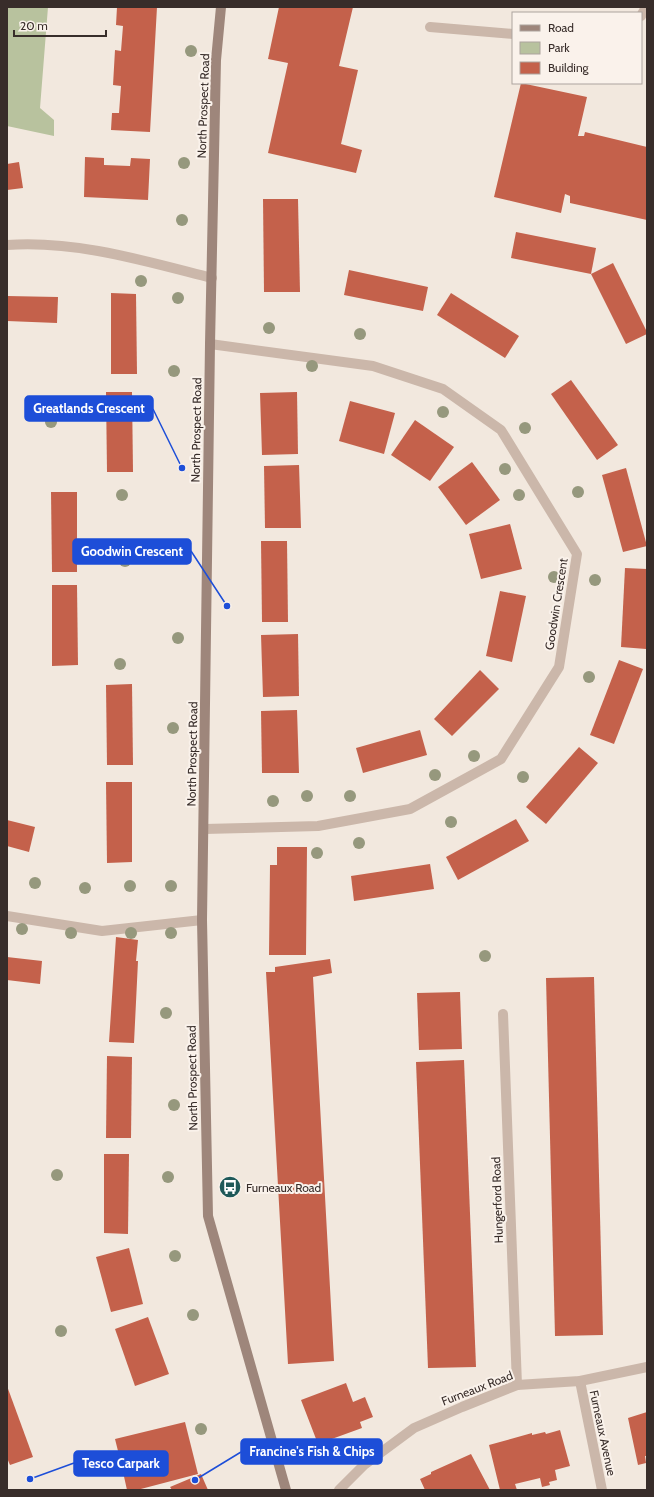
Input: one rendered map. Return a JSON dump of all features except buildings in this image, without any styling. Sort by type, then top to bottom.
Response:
[{"type":"street","name":"North Prospect Road","points":[[221,7],[216,60],[210,344],[202,920],[208,1216],[286,1490]]},
{"type":"street","points":[[430,27],[512,34]]},
{"type":"street","points":[[7,245],[44,244],[112,254],[212,278]]},
{"type":"street","name":"Goodwin Crescent","points":[[204,829],[318,826],[410,808],[501,759],[559,667],[577,554],[501,430],[443,389],[373,366],[210,344]]},
{"type":"street","points":[[7,916],[102,931],[202,920]]},
{"type":"street","name":"Hungerford Road","points":[[503,1014],[517,1385]]},
{"type":"street","name":"Furneaux Road","points":[[339,1490],[364,1465],[414,1428],[462,1406],[517,1385],[580,1381],[647,1367]]},
{"type":"street","name":"Furneaux Avenue","points":[[580,1381],[602,1490]]},
{"type":"green space","points":[[7,7],[48,7],[40,108],[54,120],[54,136],[7,126]]},
{"type":"place","name":"Greatlands Crescent","points":[[182,468]]},
{"type":"place","name":"Goodwin Crescent","points":[[227,606]]},
{"type":"place","name":"Furneaux Road","points":[[230,1187]]},
{"type":"place","name":"Tesco Carpark","points":[[30,1479]]},
{"type":"place","name":"Francine's Fish & Chips","points":[[195,1480]]}]
